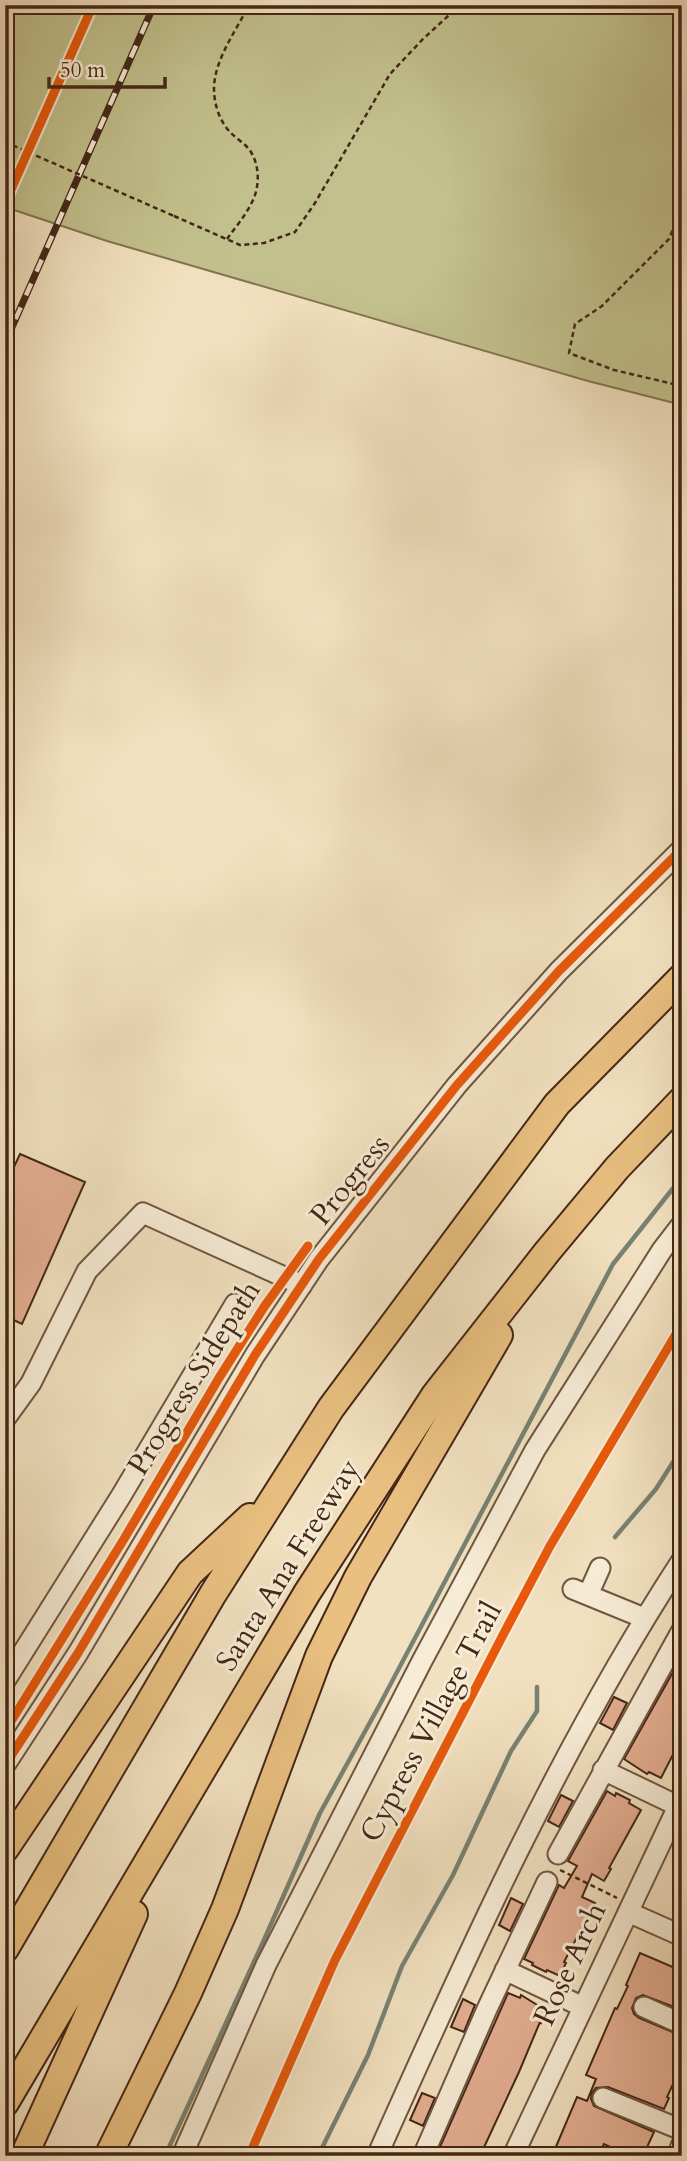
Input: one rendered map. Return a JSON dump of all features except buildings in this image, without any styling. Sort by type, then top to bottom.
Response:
[{"type":"highway","name":"Santa Ana Freeway","points":[[5,1949],[213,1594],[331,1408],[556,1104],[682,977]]},
{"type":"highway","name":"Santa Ana Freeway","points":[[5,2103],[307,1593],[435,1395],[617,1167],[682,1100]]},
{"type":"highway","points":[[108,2156],[188,1993],[225,1909],[319,1656],[358,1577],[547,1252]]},
{"type":"highway","points":[[5,1849],[190,1573],[277,1492]]},
{"type":"highway","points":[[24,2156],[189,1791]]},
{"type":"street","name":"Progress","points":[[5,1765],[11,1743],[78,1653],[255,1355],[318,1259],[457,1085],[559,971],[682,849]]},
{"type":"street","points":[[5,1419],[31,1383],[87,1271],[143,1213],[302,1285]]},
{"type":"street","points":[[182,2156],[266,1965],[522,1474],[662,1250],[682,1224]]},
{"type":"street","points":[[5,1681],[121,1496],[235,1304]]},
{"type":"street","points":[[377,2156],[437,2021],[530,1827],[599,1697],[644,1618],[682,1560]]},
{"type":"street","points":[[600,1568],[581,1592],[644,1618]]},
{"type":"street","points":[[423,2156],[505,1970],[554,1868],[603,1770],[682,1630]]},
{"type":"street","points":[[603,1770],[680,1802]]},
{"type":"street","name":"Rose Arch","points":[[513,2156],[680,1802]]},
{"type":"street","points":[[630,1908],[682,1936]]},
{"type":"street","points":[[505,1970],[583,2007]]},
{"type":"street","points":[[644,2007],[682,2024]]},
{"type":"street","points":[[603,2098],[682,2130]]},
{"type":"street","points":[[677,2156],[682,2144]]},
{"type":"path","points":[[227,239],[252,202],[257,184],[257,167],[250,150],[230,132],[216,108],[216,68],[249,5]]},
{"type":"path","points":[[5,142],[240,245],[264,243],[295,232],[316,203],[390,74],[460,5]]},
{"type":"path","points":[[22,166],[33,141]]},
{"type":"path","points":[[682,207],[669,239],[602,306],[575,324],[569,353],[614,369],[682,386]]},
{"type":"path","points":[[554,1868],[630,1908]]},
{"type":"shaded area","points":[[5,5],[682,5],[682,405],[588,381],[107,241],[5,207]]},
{"type":"waterway","points":[[165,2156],[320,1813],[613,1264],[682,1177]]},
{"type":"waterway","points":[[615,1537],[656,1489],[682,1448]]},
{"type":"waterway","points":[[318,2156],[368,2055],[402,1966],[453,1875],[511,1751],[537,1711],[537,1687]]},
{"type":"railway","points":[[5,343],[154,5]]},
{"type":"cycle path","points":[[5,203],[93,5]]},
{"type":"cycle path","points":[[5,1765],[78,1653],[255,1355],[319,1259],[457,1085],[559,971],[682,849]]},
{"type":"cycle path","name":"Progress Sidepath","points":[[5,1731],[124,1539],[219,1378],[264,1307],[308,1246]]},
{"type":"cycle path","name":"Cypress Village Trail","points":[[249,2156],[335,1960],[503,1635],[550,1546],[682,1324]]}]
